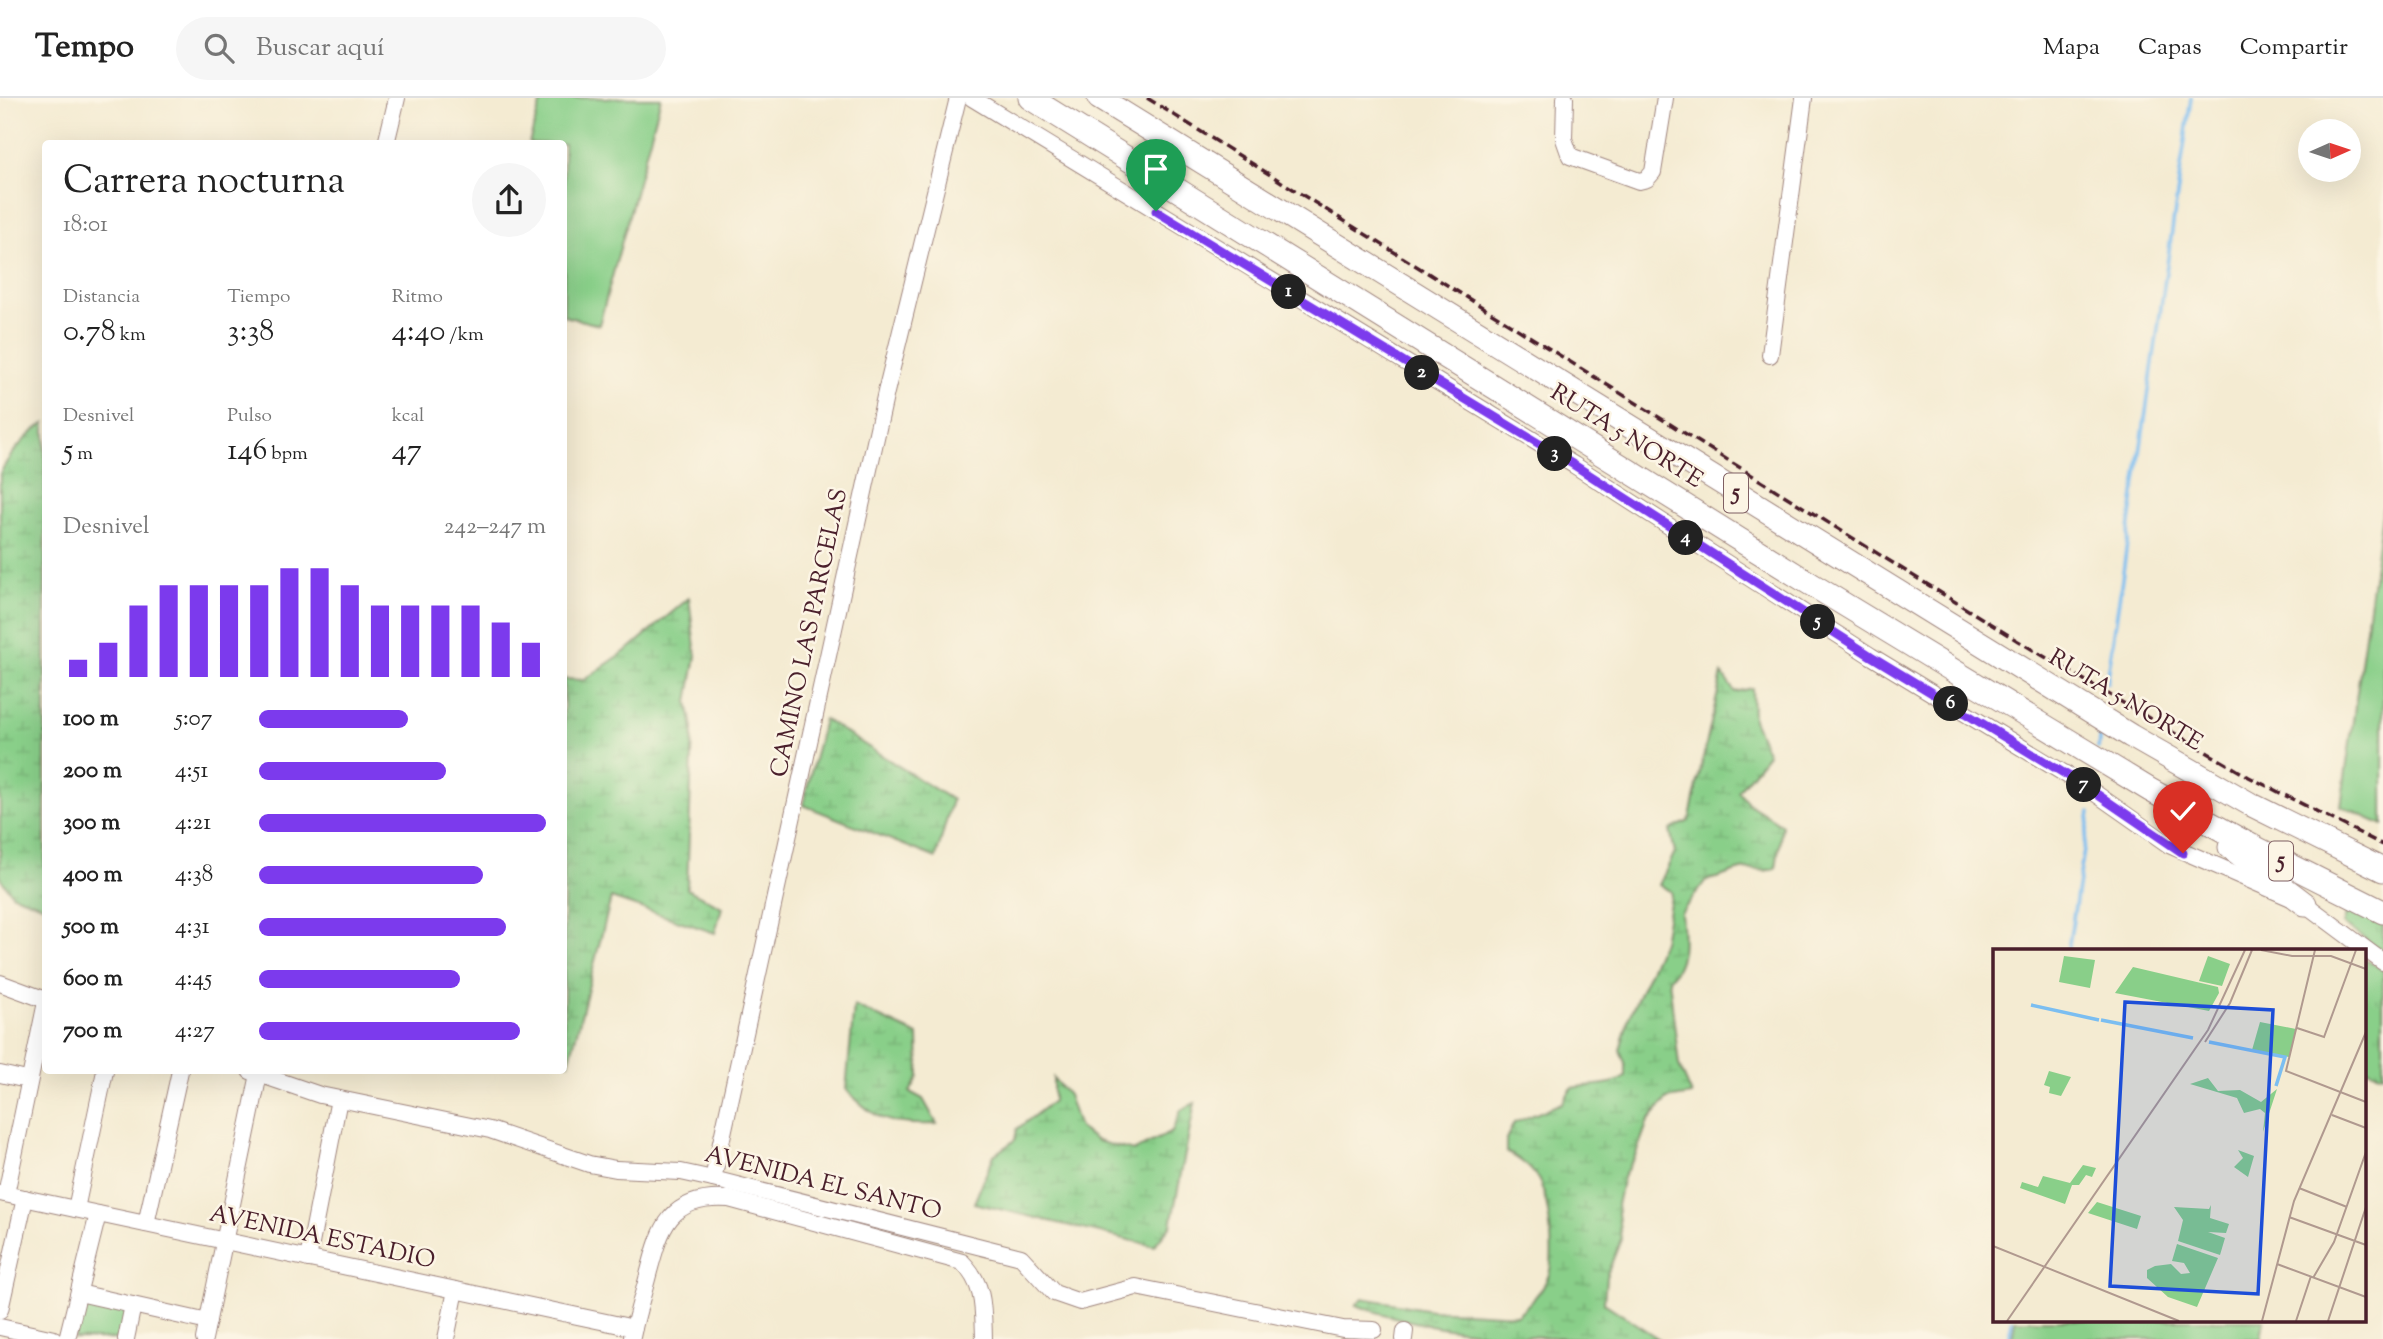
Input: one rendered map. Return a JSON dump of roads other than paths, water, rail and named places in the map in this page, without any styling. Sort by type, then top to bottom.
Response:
[{"type":"highway","name":"RUTA 5 NORTE","points":[[1030,98],[2180,808],[2383,912]]},
{"type":"highway","name":"RUTA 5 NORTE","points":[[1099,98],[2131,736],[2250,804],[2383,870]]},
{"type":"highway","points":[[2180,808],[2305,904]]},
{"type":"street","points":[[387,140],[397,98]]},
{"type":"street","name":"CAMINO LAS PARCELAS","points":[[713,1179],[883,405],[958,98]]},
{"type":"street","points":[[972,98],[1574,465],[1871,656],[2085,786],[2169,845],[2305,904],[2366,949]]},
{"type":"street","points":[[1565,98],[1564,139],[1570,156],[1639,181],[1647,179],[1653,172],[1665,98]]},
{"type":"street","points":[[1770,355],[1804,98]]},
{"type":"street","points":[[1871,656],[1886,628]]},
{"type":"street","points":[[2366,949],[2383,962]]},
{"type":"street","points":[[0,983],[42,999]]},
{"type":"street","points":[[3,1193],[42,1018]]},
{"type":"street","points":[[0,1074],[27,1080]]},
{"type":"street","points":[[76,1209],[104,1074]]},
{"type":"street","points":[[146,1224],[179,1074]]},
{"type":"street","points":[[204,1339],[226,1241],[254,1074]]},
{"type":"street","name":"AVENIDA EL SANTO","points":[[257,1074],[339,1099],[490,1130],[589,1164],[616,1169],[681,1172],[1021,1257],[1054,1293],[1080,1302],[1136,1287],[1342,1334],[1374,1330]]},
{"type":"street","points":[[308,1259],[339,1099]]},
{"type":"street","name":"AVENIDA ESTADIO","points":[[3,1193],[456,1290],[633,1334],[660,1229],[677,1212],[696,1201],[729,1199],[962,1262],[976,1276],[983,1295],[984,1339]]},
{"type":"street","points":[[0,1310],[4,1275],[25,1198]]},
{"type":"street","points":[[67,1339],[98,1214]]},
{"type":"street","points":[[446,1339],[456,1290]]},
{"type":"street","points":[[79,1293],[208,1322]]},
{"type":"street","points":[[126,1339],[133,1305]]},
{"type":"street","points":[[0,1327],[54,1339]]},
{"type":"waterway","points":[[2107,683],[2191,98]]},
{"type":"waterway","points":[[2098,748],[2100,732]]},
{"type":"waterway","points":[[2068,949],[2090,812]]},
{"type":"waterway","points":[[2009,1339],[2012,1322]]},
{"type":"railway","points":[[1147,98],[2018,641],[2249,777],[2383,845]]}]
